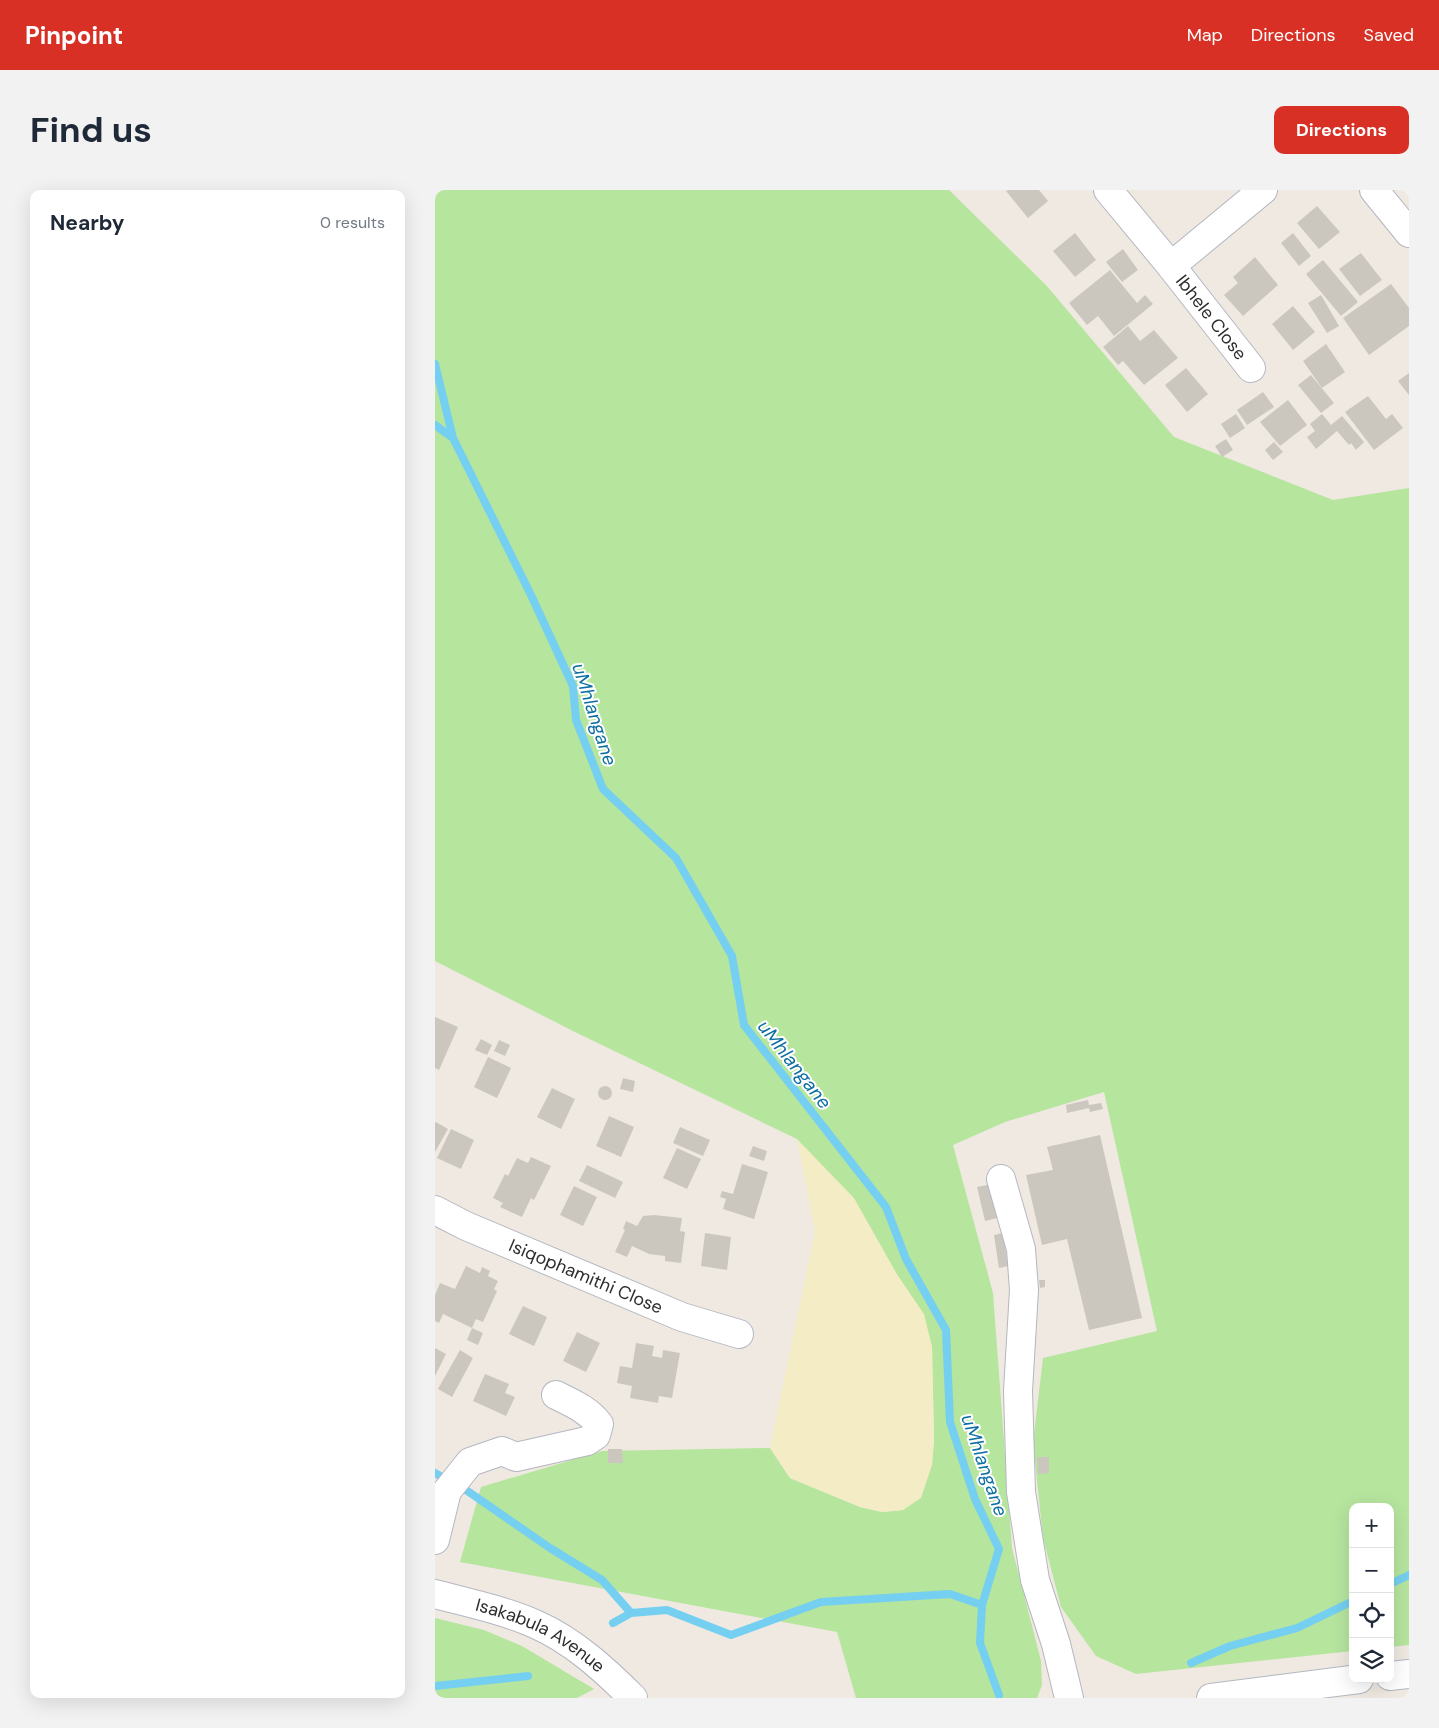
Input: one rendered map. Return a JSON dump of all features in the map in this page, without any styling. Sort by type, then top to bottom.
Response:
[{"type":"street","name":"Ibhele Close","points":[[1108,190],[1171,266],[1251,368]]},
{"type":"street","name":"Ibhele Close","points":[[1171,266],[1263,190]]},
{"type":"street","points":[[1374,190],[1409,234]]},
{"type":"street","points":[[1001,1178],[1021,1249],[1024,1290],[1018,1391],[1021,1492],[1035,1580],[1056,1644],[1069,1698]]},
{"type":"street","name":"Isiqophamithi Close","points":[[435,1210],[465,1226],[683,1317],[739,1334]]},
{"type":"street","points":[[435,1540],[447,1491],[470,1462],[502,1451],[515,1457],[587,1441],[596,1435],[599,1430],[599,1424],[594,1418],[585,1409],[556,1394]]},
{"type":"street","name":"Isakabula Avenue","points":[[435,1594],[491,1608],[536,1624],[570,1644],[605,1670],[633,1698]]},
{"type":"street","points":[[1394,1676],[1409,1674]]},
{"type":"street","points":[[1211,1698],[1349,1680]]},
{"type":"green space","points":[[435,190],[949,190],[1046,285],[1174,437],[1333,500],[1409,488],[1409,1645],[1394,1647],[1394,1503],[1349,1503],[1349,1651],[1136,1674],[1096,1656],[1061,1607],[1043,1538],[1033,1442],[1043,1358],[1157,1331],[1104,1092],[1005,1122],[953,1145],[993,1293],[1012,1548],[1041,1661],[1042,1685],[1037,1698],[856,1698],[837,1632],[460,1562],[481,1487],[602,1451],[770,1448],[790,1478],[860,1507],[882,1512],[903,1510],[932,1465],[934,1440],[932,1347],[923,1314],[898,1276],[797,1139],[579,1034],[435,961]]},
{"type":"green space","points":[[435,1618],[484,1630],[522,1646],[594,1689],[577,1698],[435,1698]]},
{"type":"sand","points":[[797,1139],[854,1198],[898,1276],[924,1314],[932,1347],[934,1440],[932,1465],[921,1498],[903,1510],[882,1512],[860,1507],[790,1478],[770,1448],[815,1231]]},
{"type":"building","points":[[1039,190],[1048,201],[1028,218],[1006,191]]},
{"type":"building","points":[[1317,206],[1340,232],[1319,249],[1297,223]]},
{"type":"building","points":[[1075,233],[1096,260],[1075,277],[1053,251]]},
{"type":"building","points":[[1293,233],[1311,256],[1299,266],[1281,243]]},
{"type":"building","points":[[1123,249],[1138,270],[1122,282],[1106,262]]},
{"type":"building","points":[[1361,253],[1382,280],[1360,296],[1339,269]]},
{"type":"building","points":[[1255,257],[1278,285],[1243,316],[1224,295],[1238,283],[1233,277]]},
{"type":"building","points":[[1323,260],[1358,302],[1341,316],[1306,274]]},
{"type":"building","points":[[1110,270],[1137,303],[1145,295],[1153,304],[1114,336],[1098,316],[1087,325],[1069,303]]},
{"type":"building","points":[[1391,284],[1409,308],[1409,326],[1369,355],[1343,318]]},
{"type":"building","points":[[1321,295],[1339,326],[1327,333],[1308,303]]},
{"type":"building","points":[[1293,306],[1315,332],[1293,350],[1272,324]]},
{"type":"building","points":[[1128,326],[1140,341],[1154,330],[1178,358],[1144,385],[1123,361],[1118,365],[1103,347]]},
{"type":"building","points":[[1326,344],[1345,372],[1322,388],[1303,361]]},
{"type":"building","points":[[1186,368],[1208,394],[1187,412],[1165,385]]},
{"type":"building","points":[[1409,373],[1409,395],[1398,381]]},
{"type":"building","points":[[1311,375],[1334,403],[1321,413],[1298,385]]},
{"type":"building","points":[[1263,392],[1274,407],[1247,425],[1237,410]]},
{"type":"building","points":[[1368,396],[1386,419],[1392,414],[1403,428],[1374,450],[1345,412]]},
{"type":"building","points":[[1288,400],[1307,425],[1280,446],[1260,422]]},
{"type":"building","points":[[1236,414],[1245,428],[1230,438],[1221,424]]},
{"type":"building","points":[[1322,414],[1331,425],[1342,416],[1364,442],[1356,450],[1337,431],[1316,449],[1307,437],[1315,431],[1310,424]]},
{"type":"building","points":[[1226,439],[1233,450],[1222,457],[1215,446]]},
{"type":"building","points":[[1274,442],[1283,452],[1273,460],[1265,450]]},
{"type":"building","points":[[435,1017],[458,1027],[439,1070],[435,1068]]},
{"type":"building","points":[[481,1039],[492,1045],[487,1055],[475,1050]]},
{"type":"building","points":[[499,1040],[510,1045],[505,1056],[494,1051]]},
{"type":"building","points":[[488,1057],[511,1068],[497,1098],[474,1087]]},
{"type":"building","points":[[623,1078],[635,1081],[633,1092],[620,1089]]},
{"type":"building","points":[[602,1086],[608,1086],[612,1093],[608,1100],[602,1100],[598,1096],[598,1090]]},
{"type":"building","points":[[552,1088],[575,1099],[561,1129],[537,1117]]},
{"type":"building","points":[[1088,1100],[1089,1105],[1101,1103],[1103,1109],[1090,1112],[1089,1108],[1067,1113],[1066,1105]]},
{"type":"building","points":[[609,1116],[634,1127],[621,1157],[596,1146]]},
{"type":"building","points":[[435,1123],[448,1129],[435,1152]]},
{"type":"building","points":[[680,1127],[710,1140],[703,1156],[673,1143]]},
{"type":"building","points":[[451,1129],[474,1140],[461,1169],[437,1158]]},
{"type":"building","points":[[1100,1135],[1142,1318],[1089,1330],[1067,1239],[1042,1245],[1026,1175],[1053,1170],[1047,1147]]},
{"type":"building","points":[[753,1146],[767,1151],[764,1161],[749,1156]]},
{"type":"building","points":[[677,1148],[701,1159],[687,1189],[663,1178]]},
{"type":"building","points":[[531,1157],[551,1166],[534,1200],[531,1198],[522,1217],[500,1207],[503,1203],[493,1198],[505,1174],[508,1176],[517,1158],[528,1163]]},
{"type":"building","points":[[742,1164],[768,1172],[754,1219],[723,1209],[726,1199],[720,1197],[722,1191],[733,1194]]},
{"type":"building","points":[[587,1165],[623,1182],[615,1198],[579,1181]]},
{"type":"building","points":[[998,1183],[1006,1216],[985,1221],[977,1187]]},
{"type":"building","points":[[574,1186],[597,1197],[583,1226],[560,1215]]},
{"type":"building","points":[[654,1215],[682,1218],[680,1231],[685,1232],[681,1263],[665,1261],[665,1256],[649,1254],[632,1246],[627,1257],[615,1252],[625,1230],[623,1229],[626,1221],[637,1226],[643,1216]]},
{"type":"building","points":[[705,1233],[731,1237],[727,1270],[701,1266]]},
{"type":"building","points":[[1003,1233],[1008,1266],[999,1268],[994,1235]]},
{"type":"building","points":[[466,1266],[480,1273],[482,1267],[490,1271],[488,1276],[498,1281],[494,1289],[497,1291],[483,1322],[476,1319],[472,1328],[443,1314],[439,1323],[435,1321],[435,1295],[440,1283],[455,1289]]},
{"type":"building","points":[[1039,1280],[1045,1280],[1045,1287],[1040,1288]]},
{"type":"building","points":[[523,1306],[547,1317],[534,1346],[509,1334]]},
{"type":"building","points":[[472,1328],[483,1333],[478,1345],[467,1340]]},
{"type":"building","points":[[577,1332],[600,1343],[586,1372],[563,1361]]},
{"type":"building","points":[[636,1343],[654,1346],[652,1356],[662,1358],[663,1350],[680,1353],[672,1398],[659,1396],[658,1403],[630,1398],[632,1386],[617,1383],[620,1366],[632,1368]]},
{"type":"building","points":[[435,1348],[446,1354],[435,1376]]},
{"type":"building","points":[[460,1350],[473,1358],[452,1397],[438,1389]]},
{"type":"building","points":[[485,1374],[509,1384],[505,1393],[515,1397],[506,1416],[473,1401]]},
{"type":"building","points":[[608,1449],[622,1449],[623,1463],[608,1463]]},
{"type":"building","points":[[1037,1457],[1049,1457],[1049,1473],[1038,1474]]},
{"type":"waterway","name":"uMhlangane","points":[[435,364],[453,438],[531,595],[573,686],[576,720],[603,789],[676,858],[732,956],[744,1025],[886,1207],[906,1259],[946,1330],[950,1422],[975,1499],[999,1549],[982,1605],[980,1643],[999,1695]]},
{"type":"waterway","points":[[435,425],[453,438]]},
{"type":"waterway","points":[[435,1473],[440,1476]]},
{"type":"waterway","points":[[466,1490],[550,1548],[602,1580],[631,1613]]},
{"type":"waterway","points":[[1394,1582],[1409,1575]]},
{"type":"waterway","points":[[613,1623],[631,1613],[667,1610],[731,1635],[821,1602],[950,1594],[982,1605]]},
{"type":"waterway","points":[[1191,1663],[1230,1646],[1297,1628],[1349,1603]]},
{"type":"waterway","points":[[435,1686],[528,1676]]}]
